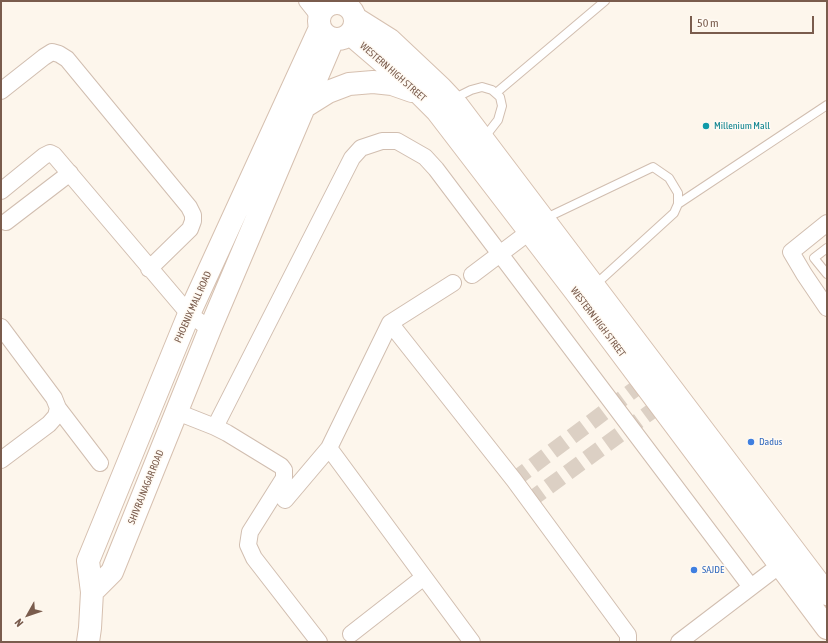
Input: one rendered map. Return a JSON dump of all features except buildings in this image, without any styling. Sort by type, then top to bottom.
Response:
[{"type":"street","points":[[331,23],[348,7],[336,2]]},
{"type":"street","name":"WESTERN HIGH STREET","points":[[331,23],[419,93],[476,145]]},
{"type":"street","name":"WESTERN HIGH STREET","points":[[331,23],[390,40],[436,82],[453,100],[476,145],[660,389],[827,594]]},
{"type":"street","name":"PHOENIX MALL ROAD","points":[[92,592],[88,561],[189,314],[304,108],[331,23]]},
{"type":"street","name":"PHOENIX MALL ROAD","points":[[210,329],[254,198],[331,23]]},
{"type":"street","points":[[1,91],[52,52],[67,59],[189,207],[193,215],[190,229],[150,269]]},
{"type":"street","points":[[304,108],[328,92],[349,84],[373,82],[392,84],[419,93]]},
{"type":"street","points":[[215,427],[352,158],[360,148],[382,141],[398,141],[425,157],[436,169],[751,587]]},
{"type":"street","points":[[1,191],[47,154],[54,155],[189,314],[210,329]]},
{"type":"street","points":[[6,222],[70,173]]},
{"type":"street","points":[[827,223],[791,252],[827,308]]},
{"type":"street","points":[[472,275],[537,225]]},
{"type":"street","name":"WESTERN HIGH STREET","points":[[559,254],[594,286],[660,389],[780,565],[827,628]]},
{"type":"street","points":[[285,500],[329,448],[390,323],[453,283]]},
{"type":"street","points":[[390,323],[514,480],[628,635],[628,642]]},
{"type":"street","points":[[1,327],[54,398],[58,408],[100,463]]},
{"type":"street","name":"SHIVRAJNAGAR ROAD","points":[[92,592],[112,572],[210,329]]},
{"type":"street","points":[[1,460],[49,424],[56,416],[58,408]]},
{"type":"street","points":[[177,412],[215,427],[281,466],[284,470],[284,478],[250,532],[248,545],[254,558],[318,642]]},
{"type":"street","points":[[329,448],[472,642]]},
{"type":"street","points":[[679,642],[780,565]]},
{"type":"street","points":[[351,634],[424,577]]},
{"type":"street","points":[[88,642],[92,592]]},
{"type":"lane","points":[[496,93],[605,1]]},
{"type":"lane","points":[[453,100],[471,90],[482,88],[492,90],[500,97],[502,106],[498,120],[476,145]]},
{"type":"lane","points":[[678,204],[827,105]]},
{"type":"lane","points":[[537,225],[653,167],[669,178],[678,193],[678,204],[674,213],[594,286]]},
{"type":"lane","points":[[827,248],[814,258],[827,274]]},
{"type":"tunnel","points":[[514,480],[643,383]]},
{"type":"tunnel","points":[[529,501],[660,405]]},
{"type":"place","name":"Millenium Mall","points":[[706,126]]},
{"type":"place","name":"Dadus","points":[[751,442]]},
{"type":"place","name":"SAJDE","points":[[694,570]]}]
